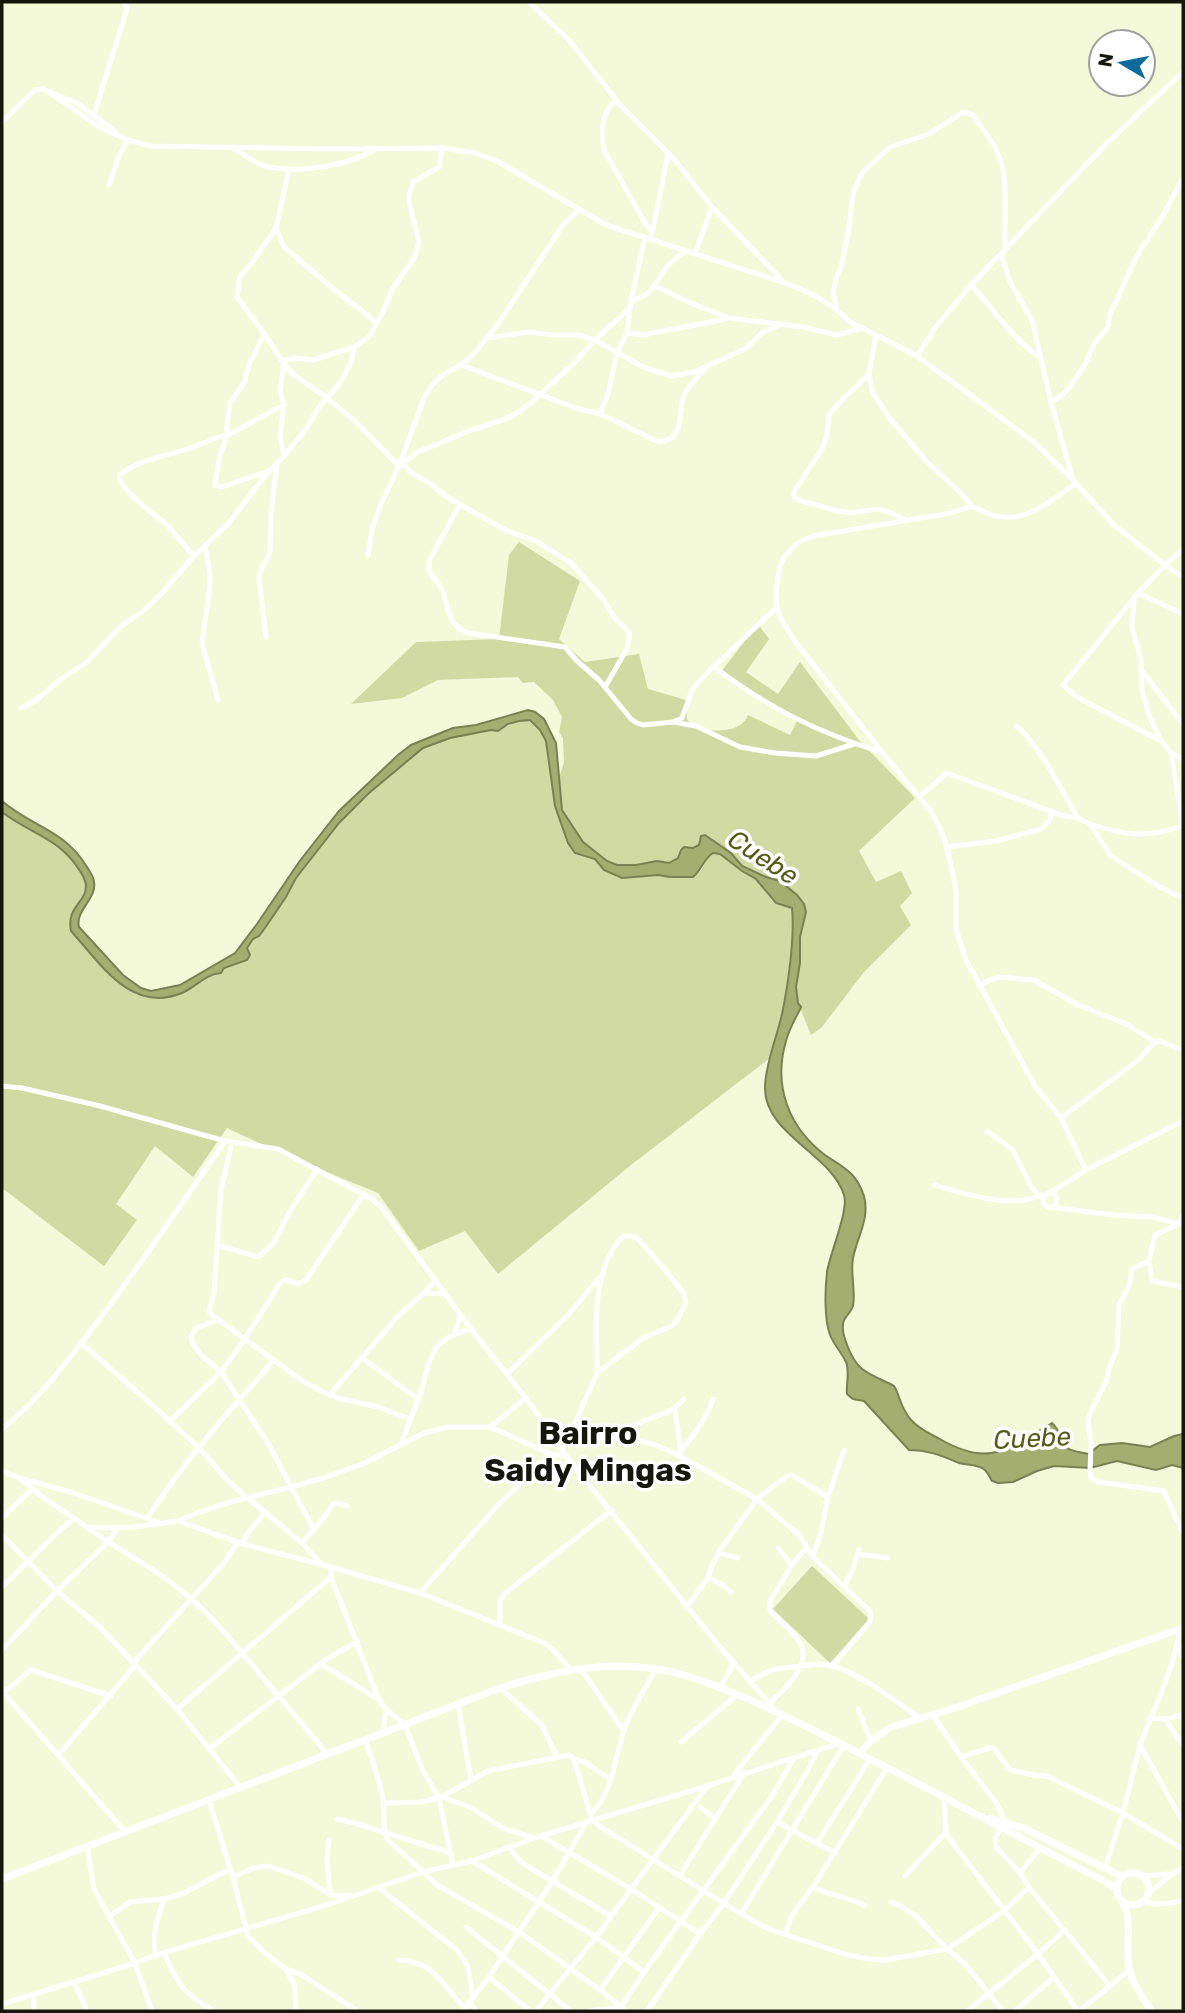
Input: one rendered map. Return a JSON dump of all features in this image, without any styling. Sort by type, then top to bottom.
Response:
[{"type":"main road","points":[[860,1753],[871,1741],[891,1727],[933,1715],[1182,1628]]},
{"type":"main road","points":[[2,1879],[500,1688],[570,1670],[608,1667],[656,1669],[720,1686],[860,1753],[979,1816],[1003,1825],[1040,1848],[1117,1888]]},
{"type":"main road","points":[[1003,1825],[1023,1828],[1123,1877]]},
{"type":"main road","points":[[1129,1923],[1144,1899],[1148,1884],[1142,1876],[1132,1874],[1123,1877],[1117,1888],[1128,1914],[1129,1970],[1139,1993],[1152,2011]]},
{"type":"main road","points":[[1122,1901],[1134,1905],[1144,1899]]},
{"type":"street","points":[[94,115],[127,9],[124,2]]},
{"type":"street","points":[[529,2],[569,40],[618,102],[674,159],[712,208],[785,283]]},
{"type":"street","points":[[917,356],[935,328],[971,285],[1106,144],[1183,72]]},
{"type":"street","points":[[2,122],[35,90],[43,89],[102,128],[128,140],[150,146],[442,148],[475,153],[499,162],[615,229],[785,283],[814,295],[850,322],[917,356],[1034,442],[1114,525],[1183,577]]},
{"type":"street","points":[[50,93],[77,103],[121,136]]},
{"type":"street","points":[[618,102],[613,103],[607,110],[602,142],[605,152],[652,232]]},
{"type":"street","points":[[837,310],[834,293],[836,279],[841,268],[853,194],[862,173],[890,147],[929,134],[963,112],[973,115],[1001,162],[1004,174],[1003,252],[1010,282],[1032,320],[1051,402],[1074,481]]},
{"type":"street","points":[[109,185],[128,140]]},
{"type":"street","points":[[227,146],[261,165],[289,169],[335,164],[363,157],[378,148]]},
{"type":"street","points":[[283,363],[295,358],[314,360],[354,347],[369,337],[392,290],[411,262],[419,242],[409,202],[413,182],[439,167],[442,148]]},
{"type":"street","points":[[653,240],[652,232],[668,155]]},
{"type":"street","points":[[289,169],[276,228],[240,276],[237,298],[283,363],[306,386],[327,398],[356,422],[401,465],[460,504],[507,530],[536,541],[571,563],[630,635],[627,649],[606,687]]},
{"type":"street","points":[[1051,402],[1069,388],[1086,363],[1094,344],[1108,327],[1110,314],[1137,256],[1183,178]]},
{"type":"street","points":[[695,254],[712,208]]},
{"type":"street","points":[[401,465],[402,454],[424,398],[432,385],[473,355],[500,321],[563,225],[579,210]]},
{"type":"street","points":[[276,228],[284,247],[376,322]]},
{"type":"street","points":[[600,414],[608,394],[617,353],[626,332],[645,237]]},
{"type":"street","points":[[368,555],[370,535],[381,504],[401,465],[412,455],[471,430],[506,419],[533,401],[630,304],[647,295],[669,265],[685,251]]},
{"type":"street","points":[[971,285],[1015,336],[1040,357]]},
{"type":"street","points":[[656,286],[729,318],[837,334],[862,328]]},
{"type":"street","points":[[626,332],[643,335],[729,318]]},
{"type":"street","points":[[486,338],[529,332],[578,335],[595,340],[643,368],[667,375],[690,373],[709,365],[745,349],[763,332],[780,325]]},
{"type":"street","points":[[264,333],[250,362],[244,383],[230,403],[216,487],[269,471]]},
{"type":"street","points":[[876,335],[869,374],[872,391],[890,419],[928,463],[972,506],[993,516],[1020,516],[1042,508],[1074,481]]},
{"type":"street","points":[[21,708],[35,701],[87,662],[120,627],[162,593],[194,556],[228,524],[306,429],[318,407],[344,376],[351,363],[354,347]]},
{"type":"street","points":[[283,363],[280,391],[284,405],[280,436],[284,456]]},
{"type":"street","points":[[461,365],[579,409],[600,414],[656,440],[669,440],[676,435],[684,395],[709,365]]},
{"type":"street","points":[[869,374],[830,414],[824,447],[794,496],[798,500],[838,511],[862,513],[876,509],[907,520]]},
{"type":"street","points":[[194,556],[180,543],[171,529],[122,483],[121,473],[219,436],[226,436],[284,405]]},
{"type":"street","points":[[388,454],[412,455]]},
{"type":"street","points":[[266,636],[259,577],[270,551],[271,511],[277,465]]},
{"type":"street","points":[[460,504],[428,565],[441,589],[450,620],[455,626],[468,633],[562,645],[606,687],[631,719],[643,725],[673,722],[696,726],[740,747],[775,753],[816,756],[854,743]]},
{"type":"street","points":[[972,506],[803,540],[784,557],[780,566],[776,590],[777,607],[794,640],[920,796],[937,821],[947,847],[956,890],[956,929],[966,960],[1035,1086],[1061,1118],[1086,1170]]},
{"type":"street","points":[[205,546],[210,578],[202,643],[218,700]]},
{"type":"street","points":[[1161,741],[1075,696],[1063,685],[1139,593],[1183,550]]},
{"type":"street","points":[[1139,593],[1183,614]]},
{"type":"street","points":[[1134,600],[1132,626],[1141,659],[1145,702],[1161,741],[1171,753],[1183,759]]},
{"type":"street","points":[[673,722],[685,714],[692,690],[713,666],[777,607]]},
{"type":"street","points":[[713,666],[754,696],[819,731],[882,752]]},
{"type":"street","points":[[1141,670],[1183,724]]},
{"type":"street","points":[[1016,726],[1046,762],[1078,818]]},
{"type":"street","points":[[920,796],[947,773],[1115,832],[1140,835],[1164,832],[1183,826],[1171,753]]},
{"type":"street","points":[[947,847],[996,841],[1041,829],[1050,820],[1052,811]]},
{"type":"street","points":[[1090,824],[1111,856],[1183,898]]},
{"type":"street","points":[[979,986],[1000,977],[1034,980],[1076,1004],[1126,1024],[1155,1042],[1183,1050]]},
{"type":"street","points":[[1061,1118],[1136,1061],[1155,1042]]},
{"type":"street","points":[[2,1086],[22,1087],[229,1141],[278,1149],[365,1194],[381,1207],[568,1457],[750,1682],[779,1713],[732,1777]]},
{"type":"street","points":[[935,1185],[956,1192],[1015,1201],[1041,1197],[1086,1170],[1182,1122],[1183,1133]]},
{"type":"street","points":[[987,1131],[1013,1150],[1035,1193],[1050,1208],[1152,1217],[1181,1224]]},
{"type":"street","points":[[229,1141],[230,1155],[221,1190],[214,1293],[209,1311],[244,1340],[323,1392],[410,1419]]},
{"type":"street","points":[[2,1429],[58,1375],[229,1141]]},
{"type":"street","points":[[230,1155],[244,1144]]},
{"type":"street","points":[[217,1245],[258,1257],[274,1243],[289,1213],[317,1170]]},
{"type":"street","points":[[1050,1208],[1056,1205],[1060,1186]]},
{"type":"street","points":[[1050,1193],[1064,1210]]},
{"type":"street","points":[[169,1422],[221,1372],[281,1282],[286,1280],[299,1284],[306,1280],[365,1194]]},
{"type":"street","points":[[1181,1224],[1183,1215]]},
{"type":"street","points":[[1181,1224],[1155,1235],[1149,1261],[1152,1281],[1183,1287]]},
{"type":"street","points":[[570,1435],[597,1373],[598,1338],[595,1317],[601,1275],[620,1238],[631,1235],[637,1238],[663,1267],[686,1299],[683,1310],[672,1326],[643,1338],[597,1373]]},
{"type":"street","points":[[1149,1261],[1132,1269],[1129,1286],[1119,1305],[1117,1349],[1106,1382],[1088,1420],[1090,1471],[1094,1480],[1164,1491],[1183,1533]]},
{"type":"street","points":[[507,1374],[569,1315],[601,1275]]},
{"type":"street","points":[[332,1393],[399,1315],[435,1281]]},
{"type":"street","points":[[424,1293],[445,1294]]},
{"type":"street","points":[[454,1334],[461,1315]]},
{"type":"street","points":[[218,1320],[196,1328],[191,1337],[193,1344],[202,1356],[221,1372],[268,1443],[315,1526]]},
{"type":"street","points":[[401,1444],[434,1350],[454,1334],[471,1329]]},
{"type":"street","points":[[81,1343],[199,1448],[231,1484],[302,1544],[322,1565]]},
{"type":"street","points":[[76,1349],[87,1350]]},
{"type":"street","points":[[362,1358],[418,1399]]},
{"type":"street","points":[[148,1517],[174,1478],[273,1360]]},
{"type":"street","points":[[490,1427],[526,1398]]},
{"type":"street","points":[[631,1439],[632,1427],[675,1409],[684,1399]]},
{"type":"street","points":[[680,1453],[701,1424],[713,1399]]},
{"type":"street","points":[[675,1409],[680,1453]]},
{"type":"street","points":[[87,1527],[118,1528],[178,1521],[363,1464],[424,1433],[448,1427],[490,1427],[551,1454],[568,1457]]},
{"type":"street","points":[[552,1436],[631,1439],[653,1444],[680,1453],[757,1499],[799,1535],[813,1557],[870,1611],[869,1623],[832,1666]]},
{"type":"street","points":[[813,1557],[828,1497],[844,1450]]},
{"type":"street","points":[[420,1593],[497,1506],[551,1454]]},
{"type":"street","points":[[4,1470],[19,1478],[148,1517],[163,1524]]},
{"type":"street","points":[[688,1605],[708,1578],[719,1553],[757,1499],[790,1474],[828,1497]]},
{"type":"street","points":[[19,1478],[74,1519],[191,1598],[243,1653],[327,1754]]},
{"type":"street","points":[[2,1518],[32,1489]]},
{"type":"street","points":[[302,1544],[333,1504],[347,1506]]},
{"type":"street","points":[[500,1625],[500,1601],[504,1594],[612,1510]]},
{"type":"street","points":[[58,1755],[265,1512]]},
{"type":"street","points":[[2,1587],[74,1519]]},
{"type":"street","points":[[178,1521],[240,1543],[420,1593],[544,1643],[570,1670]]},
{"type":"street","points":[[2,1650],[108,1542],[118,1528]]},
{"type":"street","points":[[2,1536],[57,1591],[100,1627],[177,1709],[240,1788]]},
{"type":"street","points":[[778,1548],[792,1565]]},
{"type":"street","points":[[770,1703],[801,1666],[803,1654],[800,1642],[771,1610],[770,1601],[792,1565],[807,1548]]},
{"type":"street","points":[[844,1586],[852,1572],[858,1551],[888,1558]]},
{"type":"street","points":[[719,1553],[738,1558]]},
{"type":"street","points":[[331,1567],[331,1577],[379,1700],[405,1725],[423,1770],[440,1798],[453,1865]]},
{"type":"street","points":[[177,1709],[331,1577]]},
{"type":"street","points":[[708,1578],[731,1592]]},
{"type":"street","points":[[1105,1868],[1123,1813],[1140,1745],[1163,1691],[1182,1628]]},
{"type":"street","points":[[209,1749],[331,1656],[357,1642]]},
{"type":"street","points":[[1178,1642],[1183,1658]]},
{"type":"street","points":[[720,1686],[734,1662]]},
{"type":"street","points":[[321,1664],[379,1700]]},
{"type":"street","points":[[750,1682],[772,1668],[815,1664],[832,1666],[863,1681],[921,1719]]},
{"type":"street","points":[[581,1668],[624,1731]]},
{"type":"street","points":[[467,2005],[519,1933],[598,1807],[611,1780],[624,1731],[656,1669]]},
{"type":"street","points":[[111,1696],[31,1670],[3,1692],[126,1833]]},
{"type":"street","points":[[500,1688],[542,1725],[557,1756]]},
{"type":"street","points":[[681,1742],[737,1695]]},
{"type":"street","points":[[458,1704],[471,1779]]},
{"type":"street","points":[[383,1733],[386,1709]]},
{"type":"street","points":[[858,1709],[871,1741]]},
{"type":"street","points":[[933,1715],[997,1804],[1003,1825],[995,1838],[996,1847],[1110,1986]]},
{"type":"street","points":[[1150,1718],[1164,1719],[1183,1715]]},
{"type":"street","points":[[1164,1719],[1183,1745]]},
{"type":"street","points":[[365,1739],[379,1782],[387,1839],[437,1885],[519,1933],[623,2009]]},
{"type":"street","points":[[2,2004],[156,1955],[330,1905],[424,1872],[472,1861],[590,1818],[707,1786],[842,1744]]},
{"type":"street","points":[[741,1914],[842,1744]]},
{"type":"street","points":[[1140,1745],[1183,1822]]},
{"type":"street","points":[[961,1757],[993,1747],[1010,1770],[1047,1776],[1123,1813],[1183,1849]]},
{"type":"street","points":[[647,2011],[724,1903],[777,1822],[817,1752]]},
{"type":"street","points":[[383,1803],[422,1802],[440,1798],[488,1771],[557,1756],[569,1755],[585,1762],[611,1780]]},
{"type":"street","points":[[623,2009],[644,1972],[772,1796],[794,1758]]},
{"type":"street","points":[[574,1759],[590,1818],[769,1929],[844,1954],[885,1960],[947,1949],[1004,1911],[1029,1887]]},
{"type":"street","points":[[817,1843],[870,1759]]},
{"type":"street","points":[[785,1935],[792,1914],[813,1887],[887,1768]]},
{"type":"street","points":[[680,1875],[744,1773]]},
{"type":"street","points":[[536,2011],[596,1937],[707,1786]]},
{"type":"street","points":[[944,1796],[948,1837],[1079,2011],[1129,1970]]},
{"type":"street","points":[[440,1798],[470,1807],[503,1828],[538,1837],[570,1853],[632,1889],[700,1934]]},
{"type":"street","points":[[209,1800],[232,1874],[244,1929],[255,1945],[286,1969],[300,1974],[358,2011]]},
{"type":"street","points":[[700,1807],[715,1818]]},
{"type":"street","points":[[337,1819],[451,1853]]},
{"type":"street","points":[[777,1822],[835,1853]]},
{"type":"street","points":[[905,1876],[946,1832]]},
{"type":"street","points":[[329,1840],[327,1858],[330,1905]]},
{"type":"street","points":[[87,1847],[94,1889],[135,1963],[152,2011]]},
{"type":"street","points":[[511,1848],[522,1863],[611,1916]]},
{"type":"street","points":[[1020,1873],[1040,1848]]},
{"type":"street","points":[[472,1861],[596,1937],[644,1972]]},
{"type":"street","points":[[110,1916],[130,1902],[164,1899],[184,1893],[218,1875],[268,1866],[306,1879],[330,1895],[358,1894]]},
{"type":"street","points":[[1142,1876],[1178,1872]]},
{"type":"street","points":[[1178,1872],[1144,1899],[1148,1904],[1183,1901]]},
{"type":"street","points":[[378,1887],[458,1951],[468,1967],[467,2005]]},
{"type":"street","points":[[813,1887],[865,1906]]},
{"type":"street","points":[[156,1955],[155,1931],[164,1899]]},
{"type":"street","points":[[891,1902],[910,1912],[965,1964],[1003,2011]]},
{"type":"street","points":[[600,1990],[659,1908]]},
{"type":"street","points":[[466,1927],[571,2011]]},
{"type":"street","points":[[967,2011],[1065,1930]]},
{"type":"street","points":[[164,1953],[181,1987],[214,2011]]},
{"type":"street","points":[[399,1960],[411,1960],[425,1966],[477,2011]]},
{"type":"street","points":[[286,1969],[295,1986],[296,2011]]},
{"type":"street","points":[[1016,2011],[1054,1976]]},
{"type":"street","points":[[489,1977],[530,2011]]},
{"type":"street","points":[[74,1982],[87,2011]]},
{"type":"street","points":[[34,1995],[34,2011]]},
{"type":"street","points":[[589,2011],[623,2009]]},
{"type":"shaded area","points":[[519,542],[580,581],[559,639],[585,662],[639,654],[648,689],[686,700],[687,719],[694,728],[732,729],[739,726],[748,715],[790,735],[798,719],[720,673],[758,624],[769,639],[746,672],[778,694],[800,662],[859,740],[915,798],[859,851],[876,882],[901,871],[912,893],[900,906],[911,925],[864,972],[822,1027],[811,1035],[798,1003],[796,987],[800,937],[804,922],[797,895],[780,881],[742,866],[731,853],[705,835],[701,836],[699,845],[693,848],[684,847],[678,858],[669,863],[657,861],[636,865],[617,865],[607,861],[583,842],[562,810],[558,781],[564,762],[563,738],[559,732],[562,717],[553,700],[534,682],[523,683],[518,677],[438,680],[402,698],[351,704],[416,642],[499,639],[509,555]]},
{"type":"shaded area","points":[[530,720],[546,740],[555,806],[568,843],[575,853],[595,859],[604,870],[622,878],[658,875],[685,878],[701,871],[707,857],[713,853],[720,854],[756,879],[776,903],[792,908],[794,921],[787,984],[770,1058],[631,1165],[498,1274],[465,1231],[419,1251],[378,1193],[227,1128],[193,1177],[155,1146],[116,1204],[137,1220],[104,1266],[2,1188],[2,812],[53,843],[72,860],[86,886],[83,897],[71,916],[71,931],[118,982],[137,995],[202,980],[247,960],[249,944],[265,928],[296,878],[339,823],[369,793],[423,748],[450,738],[498,731]]},
{"type":"shaded area","points":[[812,1566],[869,1619],[830,1663],[773,1609]]},
{"type":"water","name":"Cuebe","points":[[528,710],[544,719],[556,743],[562,810],[583,842],[607,861],[617,865],[657,861],[669,863],[678,858],[684,847],[693,848],[699,845],[701,836],[705,835],[731,853],[742,866],[780,881],[804,904],[806,912],[800,937],[796,987],[801,1007],[786,1041],[781,1073],[787,1104],[801,1132],[853,1176],[864,1196],[864,1220],[852,1264],[853,1306],[843,1325],[847,1345],[857,1364],[894,1386],[903,1408],[919,1427],[971,1452],[984,1454],[1009,1448],[1052,1423],[1066,1447],[1088,1454],[1100,1445],[1122,1443],[1150,1447],[1183,1434],[1183,1468],[1172,1465],[1156,1470],[1117,1461],[1090,1468],[1054,1466],[1013,1482],[998,1483],[992,1481],[985,1470],[979,1467],[929,1452],[909,1450],[864,1401],[853,1399],[847,1394],[847,1366],[830,1335],[825,1304],[827,1272],[842,1221],[844,1195],[837,1180],[826,1167],[786,1131],[775,1117],[767,1103],[765,1086],[787,990],[792,946],[792,908],[776,903],[756,879],[720,854],[710,855],[693,877],[658,875],[622,878],[604,870],[595,859],[575,853],[568,843],[555,806],[546,741],[530,720],[508,724],[498,731],[450,738],[423,748],[369,793],[339,823],[296,878],[265,928],[253,939],[247,948],[250,955],[247,960],[224,968],[221,973],[210,976],[182,993],[164,998],[147,997],[132,991],[94,958],[71,931],[71,916],[83,897],[86,886],[80,871],[53,843],[2,812],[2,801],[58,836],[78,854],[92,874],[94,882],[92,894],[80,915],[79,927],[123,975],[141,988],[151,991],[180,985],[235,953],[299,862],[339,811],[411,745],[453,728],[476,725]]},
{"type":"district","name":"Bairro Saidy Mingas","points":[[588,1452]]}]
